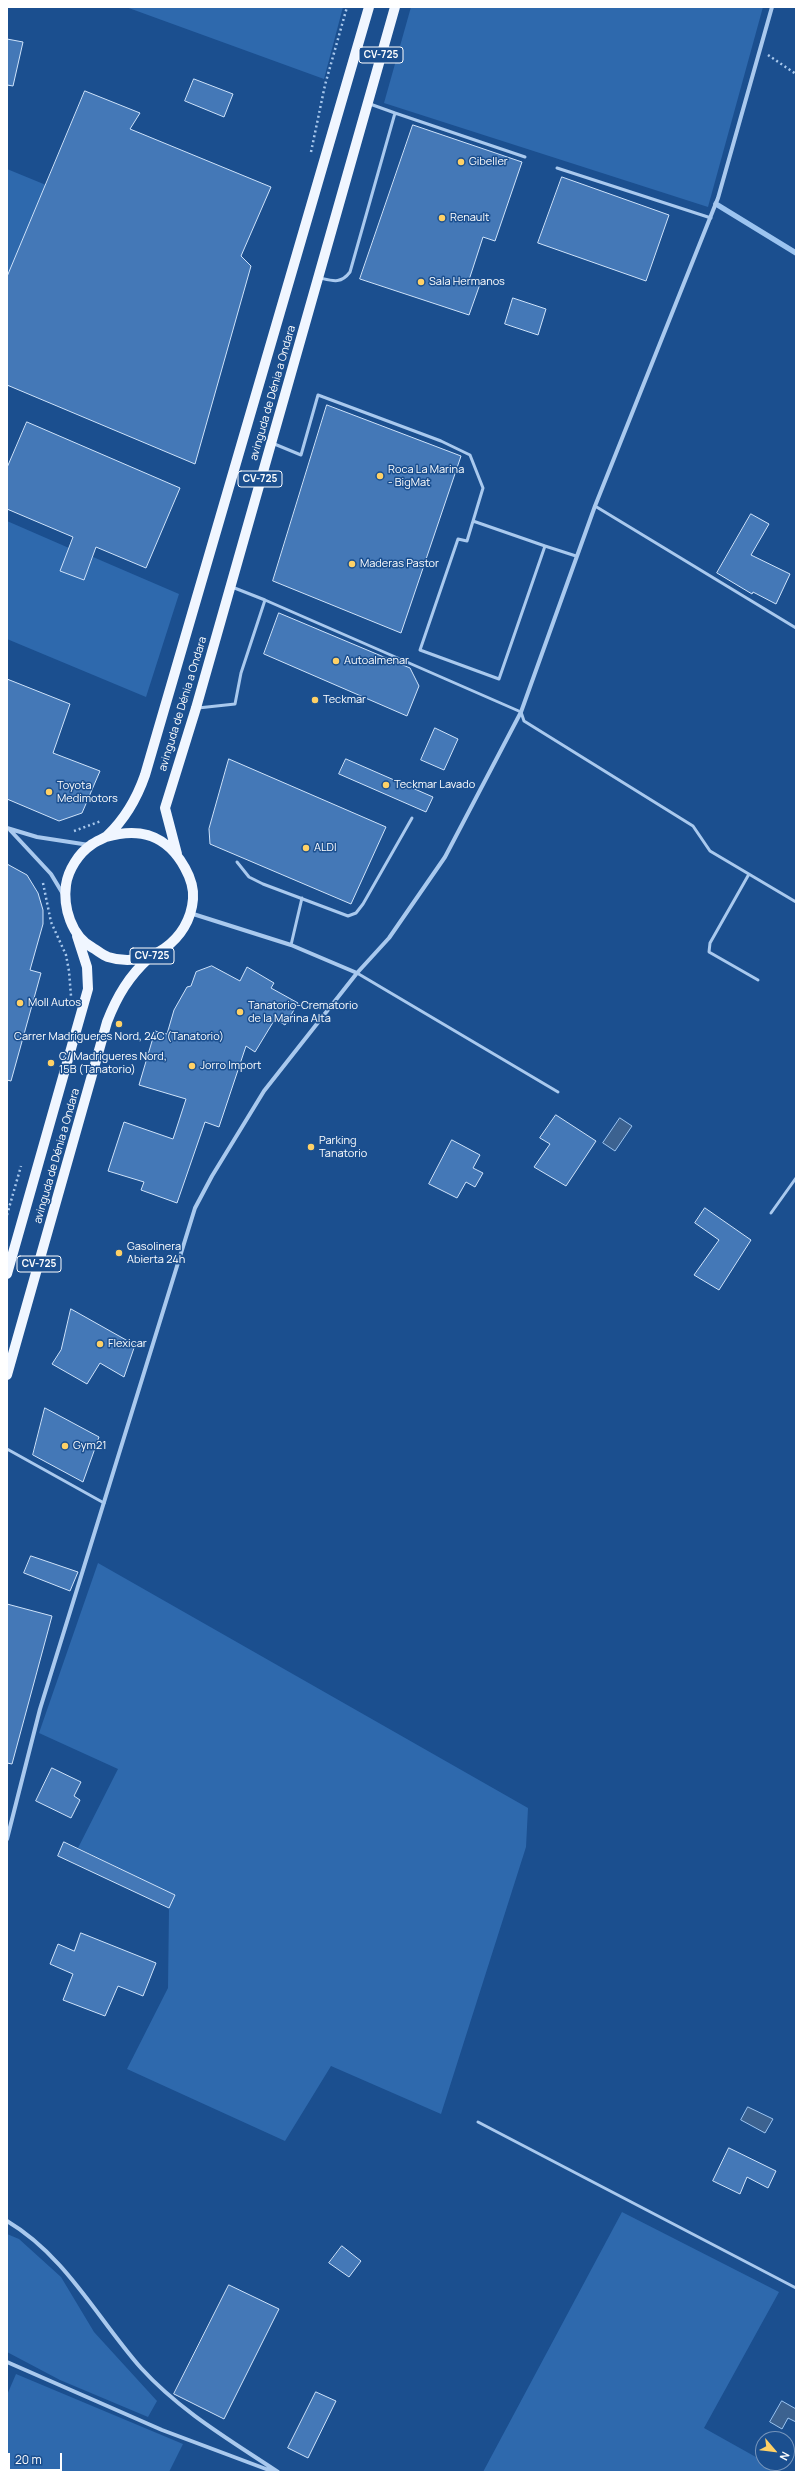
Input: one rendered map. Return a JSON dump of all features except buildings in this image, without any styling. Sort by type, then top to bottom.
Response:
[{"type":"main road","name":"avinguda de Dénia a Ondara","points":[[106,836],[139,794],[154,749],[369,7]]},
{"type":"main road","name":"avinguda de Dénia a Ondara","points":[[177,854],[165,808],[196,708],[395,7]]},
{"type":"main road","name":"CV-725","points":[[121,832],[144,834],[166,843],[177,854],[191,879],[193,898],[190,913],[180,935],[167,948],[151,956],[130,960],[108,957],[89,946],[75,930],[68,915],[65,898],[66,884],[71,869],[90,846],[106,836],[121,832]]},
{"type":"main road","name":"avinguda de Dénia a Ondara","points":[[7,1274],[88,989],[87,967],[75,930]]},
{"type":"main road","name":"avinguda de Dénia a Ondara","points":[[7,1375],[107,1022],[118,994],[138,968],[151,956]]},
{"type":"street","points":[[7,1839],[40,1709],[196,1208],[215,1170],[264,1091],[357,973],[389,938],[445,857],[521,712],[595,506],[711,218],[761,51],[772,7]]},
{"type":"street","points":[[9,829],[90,846]]},
{"type":"street","points":[[9,829],[52,874],[65,898]]},
{"type":"street","points":[[190,913],[291,946],[357,973]]},
{"type":"street","points":[[7,2222],[41,2245],[59,2263],[141,2367],[169,2395],[211,2428],[278,2472]]},
{"type":"street","points":[[7,2362],[162,2430],[274,2472]]},
{"type":"lane","points":[[367,104],[525,157]]},
{"type":"lane","points":[[318,277],[337,282],[345,279],[350,272],[395,113]]},
{"type":"lane","points":[[557,168],[711,218]]},
{"type":"lane","points":[[271,442],[301,455],[318,395],[441,441],[470,455],[483,488],[467,541],[458,539],[420,650],[499,679],[545,546]]},
{"type":"lane","points":[[595,506],[796,628]]},
{"type":"lane","points":[[473,521],[576,556]]},
{"type":"lane","points":[[230,586],[266,600],[521,712],[524,721],[693,826],[710,851],[796,902]]},
{"type":"lane","points":[[196,708],[235,704],[241,673],[266,600]]},
{"type":"lane","points":[[237,862],[249,877],[348,916],[356,913],[412,818]]},
{"type":"lane","points":[[749,874],[710,943],[709,952],[758,980]]},
{"type":"lane","points":[[291,946],[302,898]]},
{"type":"lane","points":[[357,973],[558,1092]]},
{"type":"lane","points":[[771,1213],[796,1178]]},
{"type":"lane","points":[[7,1449],[104,1503]]},
{"type":"lane","points":[[478,2122],[796,2288]]},
{"type":"path","points":[[309,157],[325,85],[347,7]]},
{"type":"path","points":[[761,51],[796,74]]},
{"type":"path","points":[[67,833],[103,820]]},
{"type":"path","points":[[42,881],[51,922],[66,956],[69,971],[71,999]]},
{"type":"path","points":[[7,1215],[22,1164]]},
{"type":"shaded area","points":[[126,7],[343,7],[324,79]]},
{"type":"shaded area","points":[[411,7],[763,7],[708,207],[384,103]]},
{"type":"shaded area","points":[[7,169],[46,185],[7,277]]},
{"type":"shaded area","points":[[7,521],[69,548],[61,571],[84,580],[93,557],[179,594],[146,697],[7,639]]},
{"type":"shaded area","points":[[620,1118],[632,1126],[615,1151],[603,1143]]},
{"type":"shaded area","points":[[98,1563],[528,1808],[526,1847],[441,2114],[331,2066],[285,2141],[127,2069],[168,1988],[169,1908],[175,1895],[78,1848],[118,1769],[39,1733]]},
{"type":"shaded area","points":[[748,2107],[773,2119],[765,2133],[741,2120]]},
{"type":"shaded area","points":[[622,2212],[779,2292],[704,2428],[755,2457],[755,2471],[784,2472],[483,2472]]},
{"type":"shaded area","points":[[7,2234],[19,2239],[61,2277],[94,2332],[157,2401],[148,2417],[60,2380],[7,2352]]},
{"type":"shaded area","points":[[16,2374],[183,2444],[169,2472],[7,2472],[7,2395]]},
{"type":"shaded area","points":[[782,2401],[796,2409],[796,2422],[788,2418],[782,2429],[770,2422]]},
{"type":"waterway","points":[[716,204],[796,253]]},
{"type":"place","name":"Gibeller","points":[[461,162]]},
{"type":"place","name":"Renault","points":[[442,218]]},
{"type":"place","name":"Sala Hermanos","points":[[421,282]]},
{"type":"place","name":"Roca La Marina - BigMat","points":[[380,476]]},
{"type":"place","name":"Maderas Pastor","points":[[352,564]]},
{"type":"place","name":"Autoalmenar","points":[[336,661]]},
{"type":"place","name":"Teckmar","points":[[315,700]]},
{"type":"place","name":"Teckmar Lavado","points":[[386,785]]},
{"type":"place","name":"Toyota Medimotors","points":[[49,792]]},
{"type":"place","name":"ALDI","points":[[306,848]]},
{"type":"place","name":"Moll Autos","points":[[20,1003]]},
{"type":"place","name":"Tanatorio-Crematorio de la Marina Alta","points":[[240,1012]]},
{"type":"place","name":"Carrer Madrigueres Nord, 24C (Tanatorio)","points":[[119,1024]]},
{"type":"place","name":"C/ Madrigueres Nord, 15B (Tanatorio)","points":[[51,1063]]},
{"type":"place","name":"Jorro Import","points":[[192,1066]]},
{"type":"place","name":"Parking Tanatorio","points":[[311,1147]]},
{"type":"place","name":"Gasolinera Abierta 24h","points":[[119,1253]]},
{"type":"place","name":"Flexicar","points":[[100,1344]]},
{"type":"place","name":"Gym21","points":[[65,1446]]}]
